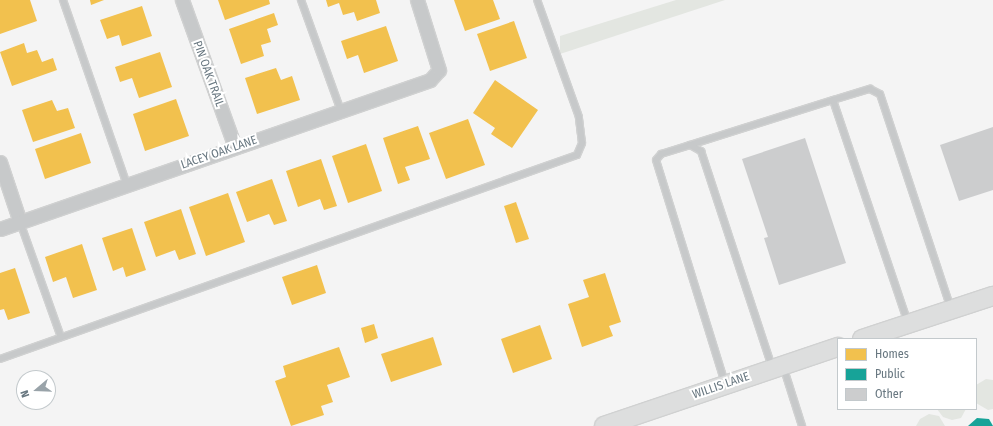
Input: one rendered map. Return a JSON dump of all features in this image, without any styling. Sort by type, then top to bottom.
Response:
[{"type":"street","name":"PIN OAK TRAIL","points":[[182,0],[235,147]]},
{"type":"street","name":"LACEY OAK LANE","points":[[0,229],[430,80],[439,70],[434,50],[417,0]]},
{"type":"street","points":[[0,162],[20,222]]},
{"type":"street","points":[[865,338],[993,296]]},
{"type":"street","name":"WILLIS LANE","points":[[614,424],[778,366],[837,347]]},
{"type":"lane","points":[[63,0],[127,185]]},
{"type":"lane","points":[[302,0],[341,111]]},
{"type":"lane","points":[[0,359],[577,155],[582,143],[580,117],[537,0]]},
{"type":"lane","points":[[726,384],[656,160],[661,154],[870,89],[880,94],[952,310]]},
{"type":"lane","points":[[832,100],[908,324]]},
{"type":"lane","points":[[690,145],[701,151],[778,366],[802,426]]},
{"type":"lane","points":[[20,222],[61,337]]},
{"type":"shaded area","points":[[676,0],[725,0],[560,54],[560,36]]},
{"type":"shaded area","points":[[986,379],[993,380],[993,409],[988,410],[977,404],[977,384]]},
{"type":"shaded area","points":[[938,410],[965,410],[961,418],[952,420],[943,417]]},
{"type":"shaded area","points":[[929,414],[939,416],[945,426],[916,426],[920,419]]},
{"type":"building: Homes","points":[[0,0],[30,0],[37,21],[0,34]]},
{"type":"building: Homes","points":[[90,0],[104,0],[91,5]]},
{"type":"building: Homes","points":[[218,0],[269,0],[270,4],[225,20]]},
{"type":"building: Homes","points":[[326,0],[376,0],[380,13],[357,21],[354,12],[343,15],[339,3],[328,7]]},
{"type":"building: Homes","points":[[454,0],[493,0],[500,19],[465,31]]},
{"type":"building: Homes","points":[[142,6],[152,36],[122,46],[119,35],[107,39],[100,20]]},
{"type":"building: Homes","points":[[274,13],[278,25],[267,29],[271,42],[261,45],[264,56],[241,64],[229,29]]},
{"type":"building: Homes","points":[[514,21],[527,58],[490,71],[477,34]]},
{"type":"building: Homes","points":[[386,26],[398,61],[364,73],[358,55],[347,59],[341,41]]},
{"type":"building: Homes","points":[[24,43],[27,53],[37,50],[42,62],[53,58],[57,70],[12,86],[0,52]]},
{"type":"building: Homes","points":[[160,52],[172,87],[139,98],[132,78],[120,82],[115,67]]},
{"type":"building: Homes","points":[[276,68],[281,80],[292,76],[300,100],[257,114],[245,78]]},
{"type":"building: Homes","points":[[495,80],[538,110],[512,148],[491,134],[495,128],[473,113]]},
{"type":"building: Homes","points":[[176,99],[189,136],[145,151],[133,114]]},
{"type":"building: Homes","points":[[52,100],[57,111],[68,108],[75,128],[33,142],[22,110]]},
{"type":"building: Homes","points":[[468,119],[485,165],[446,179],[429,133]]},
{"type":"building: Homes","points":[[418,126],[430,159],[405,167],[410,180],[398,184],[383,138]]},
{"type":"building: Homes","points":[[81,133],[91,163],[45,179],[35,149]]},
{"type":"building: Homes","points":[[366,144],[382,191],[348,203],[332,156]]},
{"type":"building: Homes","points":[[321,159],[337,206],[324,210],[320,199],[298,207],[286,171]]},
{"type":"building: Homes","points":[[272,179],[287,221],[274,225],[269,214],[247,222],[236,192]]},
{"type":"building: Homes","points":[[228,193],[245,242],[206,256],[189,207]]},
{"type":"building: Homes","points":[[516,202],[529,239],[516,243],[504,206]]},
{"type":"building: Homes","points":[[181,209],[196,254],[179,260],[175,250],[156,257],[144,222]]},
{"type":"building: Homes","points":[[132,228],[146,270],[126,277],[123,267],[113,271],[102,238]]},
{"type":"building: Homes","points":[[82,244],[97,290],[73,298],[66,277],[53,282],[45,257]]},
{"type":"building: Homes","points":[[317,265],[326,293],[292,305],[282,277]]},
{"type":"building: Homes","points":[[15,268],[30,313],[8,320],[4,309],[0,310],[0,273]]},
{"type":"building: Homes","points":[[605,273],[621,322],[609,326],[613,336],[582,347],[568,304],[589,297],[583,280]]},
{"type":"building: Homes","points":[[374,324],[378,338],[365,343],[361,328]]},
{"type":"building: Homes","points":[[540,325],[552,359],[513,373],[501,339]]},
{"type":"building: Homes","points":[[433,337],[442,365],[391,382],[381,354]]},
{"type":"building: Homes","points":[[339,347],[350,377],[327,385],[333,402],[321,406],[324,415],[291,426],[275,381],[286,377],[283,366]]},
{"type":"building: Public","points":[[977,418],[989,419],[993,426],[968,426]]},
{"type":"building: Other","points":[[993,127],[993,190],[959,201],[940,145]]},
{"type":"building: Other","points":[[805,138],[846,263],[779,285],[764,238],[768,237],[742,159]]}]
